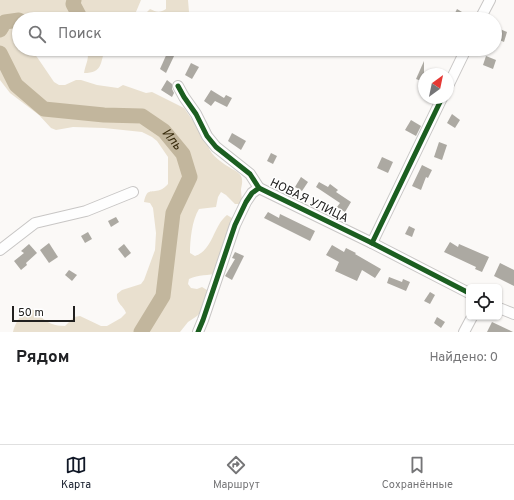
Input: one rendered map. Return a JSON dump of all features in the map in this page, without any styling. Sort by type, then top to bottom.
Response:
[{"type":"street","points":[[484,12],[490,0]]},
{"type":"street","points":[[454,74],[463,56]]},
{"type":"street","name":"НОВАЯ УЛИЦА","points":[[178,86],[196,114],[207,136],[216,147],[250,174],[259,188],[372,243],[466,291]]},
{"type":"street","points":[[372,243],[439,104]]},
{"type":"street","points":[[198,332],[206,313],[235,225],[246,202],[252,193],[259,188]]},
{"type":"street","points":[[0,250],[35,223],[86,211],[133,192]]},
{"type":"street","points":[[502,309],[514,314]]},
{"type":"street","points":[[464,332],[470,320]]},
{"type":"shaded area","points":[[0,0],[141,0],[136,12],[12,12],[12,56],[36,56],[54,82],[59,85],[65,85],[76,80],[81,80],[97,85],[118,88],[123,85],[146,93],[152,92],[184,108],[207,141],[209,149],[212,153],[225,165],[241,176],[242,199],[240,204],[235,204],[221,192],[218,197],[216,207],[199,209],[195,219],[192,230],[190,253],[195,256],[206,249],[222,220],[227,215],[232,218],[232,224],[218,273],[196,276],[189,279],[188,284],[191,288],[197,289],[202,287],[207,290],[207,296],[201,312],[188,322],[180,332],[13,332],[19,319],[30,309],[35,311],[48,322],[61,326],[65,326],[74,317],[80,316],[101,326],[107,326],[121,318],[126,313],[119,302],[117,294],[122,290],[141,284],[144,280],[155,250],[156,233],[153,208],[150,203],[144,202],[146,195],[149,192],[161,190],[168,184],[168,157],[157,141],[142,132],[104,128],[73,127],[56,130],[51,128],[39,115],[10,93],[0,80]]},
{"type":"shaded area","points":[[166,0],[188,0],[189,12],[158,12],[166,9]]},
{"type":"shaded area","points":[[150,9],[158,12],[147,12]]},
{"type":"shaded area","points":[[88,56],[103,56],[98,69],[90,73],[84,73]]},
{"type":"building","points":[[502,30],[507,32],[504,42],[502,41]]},
{"type":"building","points":[[166,56],[174,56],[166,73],[160,69]]},
{"type":"building","points":[[486,56],[496,60],[493,69],[483,65]]},
{"type":"building","points":[[424,61],[424,68],[421,68]]},
{"type":"building","points":[[191,63],[199,67],[192,79],[185,75]]},
{"type":"building","points":[[167,80],[172,84],[174,93],[172,97],[161,90]]},
{"type":"building","points":[[211,90],[224,98],[226,95],[232,98],[227,107],[215,101],[211,106],[204,101]]},
{"type":"building","points":[[452,114],[460,120],[455,128],[447,123]]},
{"type":"building","points":[[411,120],[421,126],[416,136],[405,130]]},
{"type":"building","points":[[232,133],[246,141],[241,150],[228,141]]},
{"type":"building","points":[[439,142],[447,145],[442,160],[434,157]]},
{"type":"building","points":[[271,153],[277,156],[273,164],[267,161]]},
{"type":"building","points":[[382,157],[393,162],[388,173],[377,168]]},
{"type":"building","points":[[422,165],[432,170],[428,178],[426,177],[421,190],[412,186]]},
{"type":"building","points":[[301,177],[308,182],[302,191],[295,187]]},
{"type":"building","points":[[319,182],[328,187],[330,184],[338,190],[336,192],[351,202],[345,212],[337,207],[340,203],[316,187]]},
{"type":"building","points":[[268,212],[279,218],[280,214],[315,231],[310,241],[264,218]]},
{"type":"building","points":[[116,217],[119,222],[111,227],[108,221]]},
{"type":"building","points":[[409,226],[415,229],[412,237],[405,234]]},
{"type":"building","points":[[88,232],[92,239],[85,243],[81,236]]},
{"type":"building","points":[[450,242],[458,247],[459,244],[489,257],[482,272],[475,269],[476,267],[444,252]]},
{"type":"building","points":[[49,243],[58,257],[49,263],[40,250]]},
{"type":"building","points":[[29,244],[37,253],[21,270],[14,261],[24,253],[21,251]]},
{"type":"building","points":[[124,244],[131,253],[125,258],[118,249]]},
{"type":"building","points":[[332,245],[344,252],[346,248],[381,269],[375,278],[362,270],[357,281],[335,271],[339,262],[326,255]]},
{"type":"building","points":[[235,252],[244,256],[232,280],[225,276],[235,259],[232,258]]},
{"type":"building","points":[[500,263],[514,270],[514,286],[494,276]]},
{"type":"building","points":[[69,270],[77,275],[72,281],[65,275]]},
{"type":"building","points":[[389,277],[402,282],[403,279],[410,282],[406,291],[387,283]]},
{"type":"building","points":[[430,292],[435,295],[430,304],[424,301]]},
{"type":"building","points":[[437,317],[445,322],[441,328],[434,323]]},
{"type":"building","points":[[492,322],[513,332],[487,332]]},
{"type":"waterway","name":"Иль","points":[[74,0],[73,4],[77,12]]},
{"type":"waterway","name":"Иль","points":[[0,30],[5,22],[12,21]]},
{"type":"waterway","name":"Иль","points":[[0,53],[16,85],[44,109],[104,115],[142,116],[164,131],[183,154],[190,177],[173,213],[163,296],[141,332]]},
{"type":"cycle path","points":[[178,86],[196,114],[207,136],[216,147],[250,174],[259,188],[372,243],[466,291]]},
{"type":"cycle path","points":[[372,243],[439,104]]},
{"type":"cycle path","points":[[198,332],[235,225],[246,202],[252,193],[259,188]]}]
